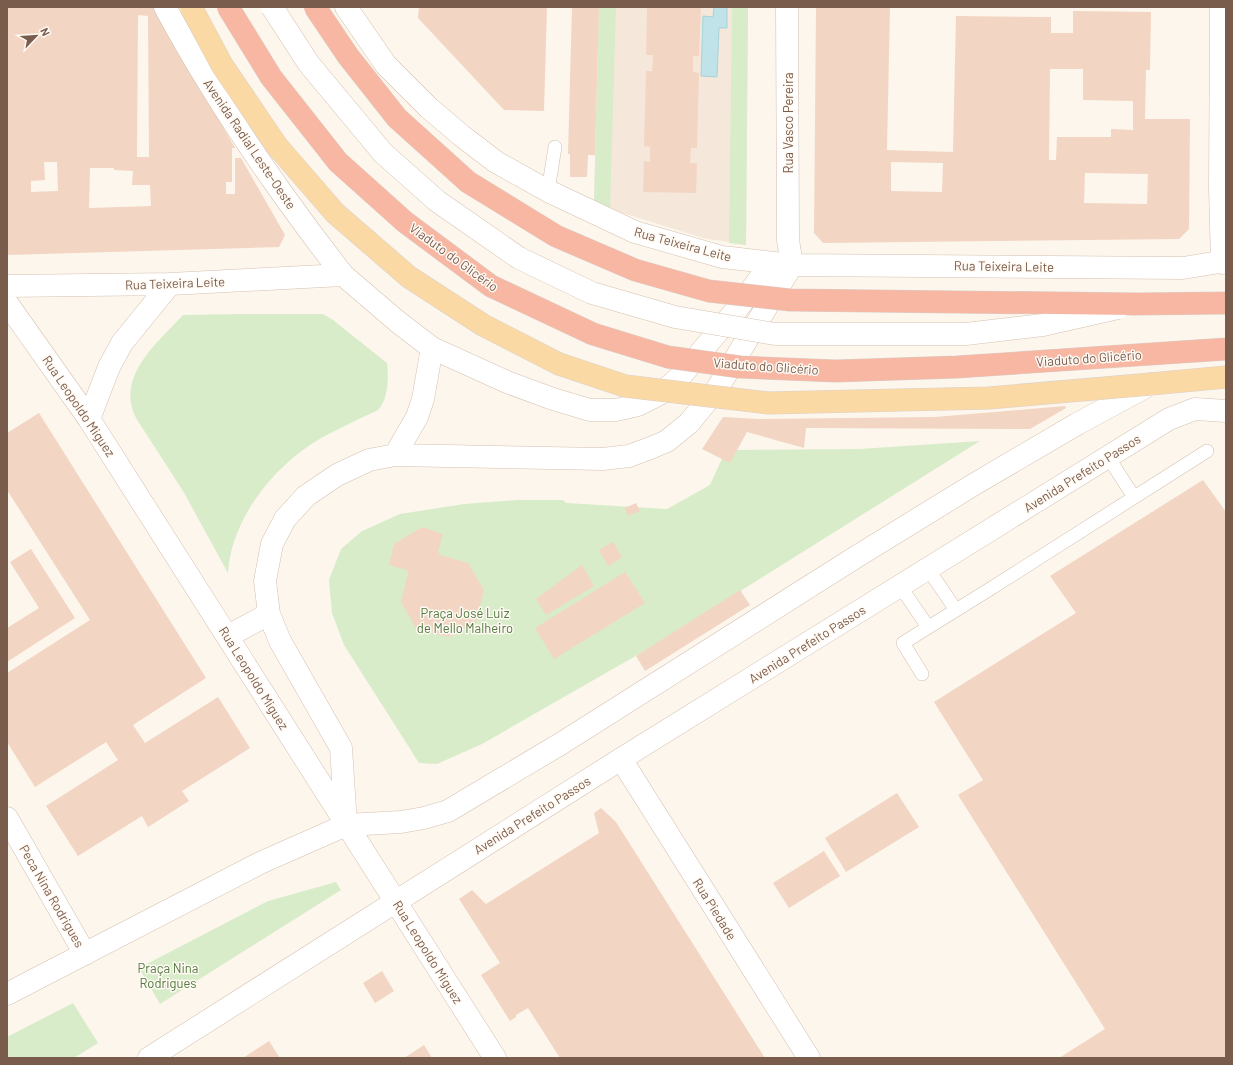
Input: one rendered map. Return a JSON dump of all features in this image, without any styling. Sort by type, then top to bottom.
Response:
[{"type":"highway","name":"Viaduto do Glicério","points":[[228,7],[271,77],[338,162],[405,222],[491,286],[593,334],[668,357],[740,367],[836,371],[956,367],[1226,349]]},
{"type":"highway","points":[[315,7],[348,56],[397,118],[468,182],[556,236],[635,270],[709,291],[790,300],[1136,304],[1226,303]]},
{"type":"main road","name":"Avenida Radial Leste-Oeste","points":[[165,7],[189,51],[244,140],[303,224],[343,275]]},
{"type":"main road","points":[[191,7],[222,65],[277,146],[335,213],[409,277],[483,325],[559,364],[625,386],[768,403],[989,398],[1226,377]]},
{"type":"main road","points":[[272,7],[309,64],[383,154],[437,201],[519,258],[592,293],[675,318],[775,334],[966,334],[1043,325],[1136,304]]},
{"type":"main road","name":"Rua Teixeira Leite","points":[[346,7],[386,65],[428,108],[496,162],[548,191],[635,232],[722,256],[781,264],[1183,268],[1225,266]]},
{"type":"main road","name":"Rua Vasco Pereira","points":[[781,264],[788,240],[787,7]]},
{"type":"main road","points":[[1221,7],[1220,188],[1225,266]]},
{"type":"main road","points":[[343,275],[398,322],[432,348],[508,382],[553,400],[590,410],[616,410],[638,405],[660,394],[680,377],[741,304],[781,264]]},
{"type":"main road","points":[[346,825],[341,748],[280,641],[268,614],[265,582],[272,544],[285,519],[306,496],[337,475],[369,460],[395,454],[603,459],[629,456],[653,448],[667,441],[689,423],[717,389],[781,264]]},
{"type":"main road","name":"Rua Teixeira Leite","points":[[7,286],[170,284],[343,275]]},
{"type":"main road","points":[[89,418],[109,367],[122,343],[170,284]]},
{"type":"main road","name":"Rua Leopoldo Miguez","points":[[7,303],[89,418],[495,1058]]},
{"type":"main road","points":[[395,454],[417,417],[424,394],[432,348]]},
{"type":"main road","points":[[7,994],[260,863],[346,825],[380,825],[424,818],[448,811],[556,747],[856,557],[967,489],[1077,424],[1151,384]]},
{"type":"main road","name":"Avenida Prefeito Passos","points":[[397,902],[621,759],[1169,419],[1195,409],[1226,411]]},
{"type":"main road","points":[[228,636],[268,614]]},
{"type":"main road","name":"Rua Piedade","points":[[621,759],[809,1058]]},
{"type":"main road","name":"Peca Nina Rodrigues","points":[[7,818],[85,954]]},
{"type":"main road","points":[[148,1058],[397,902]]},
{"type":"lane","points":[[548,191],[556,147]]},
{"type":"lane","points":[[922,674],[903,643],[1207,451]]},
{"type":"lane","points":[[1108,457],[1134,496]]},
{"type":"lane","points":[[928,569],[956,610]]},
{"type":"lane","points":[[900,586],[928,627]]},
{"type":"shaded area","points":[[599,7],[748,7],[746,245],[703,238],[594,204]]},
{"type":"green space","points":[[599,7],[616,7],[610,210],[594,204]]},
{"type":"green space","points":[[732,7],[748,7],[746,245],[729,243]]},
{"type":"green space","points":[[323,314],[333,320],[387,363],[388,381],[384,401],[378,410],[323,437],[289,461],[273,477],[259,494],[247,513],[238,532],[231,552],[228,573],[183,491],[136,418],[131,403],[131,389],[135,375],[151,349],[183,315]]},
{"type":"green space","name":"Praça José Luiz de Mello Malheiro","points":[[980,441],[646,650],[482,744],[437,764],[419,763],[344,645],[332,613],[329,580],[341,549],[362,531],[400,514],[464,504],[517,500],[563,500],[566,503],[667,509],[710,485],[726,450],[860,449]]},
{"type":"green space","name":"Praça Nina Rodrigues","points":[[336,882],[341,890],[160,1004],[139,968],[268,901]]},
{"type":"green space","points":[[73,1003],[98,1043],[74,1058],[7,1058],[7,1037]]},
{"type":"water","points":[[714,7],[727,7],[727,28],[719,28],[717,77],[701,76],[703,16],[713,17]]},
{"type":"building","points":[[7,7],[154,7],[235,148],[232,148],[232,182],[226,182],[226,194],[235,194],[235,158],[241,158],[285,235],[279,247],[7,255]],"holes":[[[138,15],[148,16],[149,157],[137,157]],[[44,162],[57,162],[58,191],[31,192],[31,181],[45,180]],[[90,168],[114,168],[114,170],[133,171],[132,185],[150,185],[151,206],[89,208]]]},
{"type":"building","points":[[419,7],[547,7],[544,111],[504,110],[418,18]]},
{"type":"building","points":[[572,7],[599,7],[595,155],[588,155],[587,177],[570,177],[570,154],[568,154]]},
{"type":"building","points":[[647,7],[701,7],[699,56],[693,56],[693,72],[699,73],[697,148],[691,148],[690,163],[697,163],[696,193],[643,192],[644,161],[650,162],[650,147],[644,146],[646,71],[652,71],[653,55],[646,55]]},
{"type":"building","points":[[816,7],[890,7],[887,150],[953,152],[956,16],[1051,17],[1051,33],[1073,33],[1073,11],[1151,12],[1150,70],[1146,70],[1145,119],[1190,119],[1189,229],[1179,239],[823,243],[814,233]],"holes":[[[1050,69],[1083,69],[1083,100],[1133,101],[1133,130],[1111,129],[1111,137],[1057,137],[1056,160],[1049,160]],[[891,162],[943,163],[942,192],[891,191]],[[1085,173],[1148,174],[1147,204],[1084,203]]]},
{"type":"building","points":[[1065,406],[1066,408],[1030,429],[806,428],[804,448],[747,432],[730,463],[702,449],[723,417],[758,419],[935,417]]},
{"type":"building","points":[[39,413],[206,678],[133,725],[145,743],[218,697],[250,748],[182,791],[189,801],[148,827],[142,816],[78,856],[46,806],[118,760],[106,742],[35,787],[7,742],[7,673],[90,620],[7,490],[7,433]]},
{"type":"building","points":[[1203,480],[1226,512],[1226,1058],[1059,1058],[1105,1029],[958,795],[983,780],[934,702],[1076,613],[1050,576]]},
{"type":"building","points":[[636,503],[640,511],[628,516],[625,508]]},
{"type":"building","points":[[422,527],[443,534],[438,552],[440,555],[468,563],[484,590],[476,622],[449,637],[417,630],[401,602],[408,573],[407,570],[389,565],[394,544]]},
{"type":"building","points":[[613,542],[622,557],[608,566],[599,550]]},
{"type":"building","points":[[31,549],[75,618],[7,662],[7,628],[39,608],[10,562]]},
{"type":"building","points":[[582,565],[594,586],[546,615],[536,599]]},
{"type":"building","points":[[625,572],[645,603],[554,659],[535,628]]},
{"type":"building","points":[[740,590],[750,605],[645,671],[636,656]]},
{"type":"building","points":[[897,793],[919,827],[846,872],[825,838]]},
{"type":"building","points":[[601,808],[616,822],[765,1058],[560,1058],[528,1008],[516,1015],[516,1017],[510,1021],[481,975],[500,963],[459,899],[472,890],[486,904],[599,833],[594,813]]},
{"type":"building","points":[[824,851],[840,876],[789,908],[773,883]]},
{"type":"building","points":[[382,971],[394,991],[375,1003],[363,983]]},
{"type":"building","points":[[269,1041],[280,1058],[243,1058]]},
{"type":"building","points":[[424,1045],[432,1058],[404,1058]]}]
